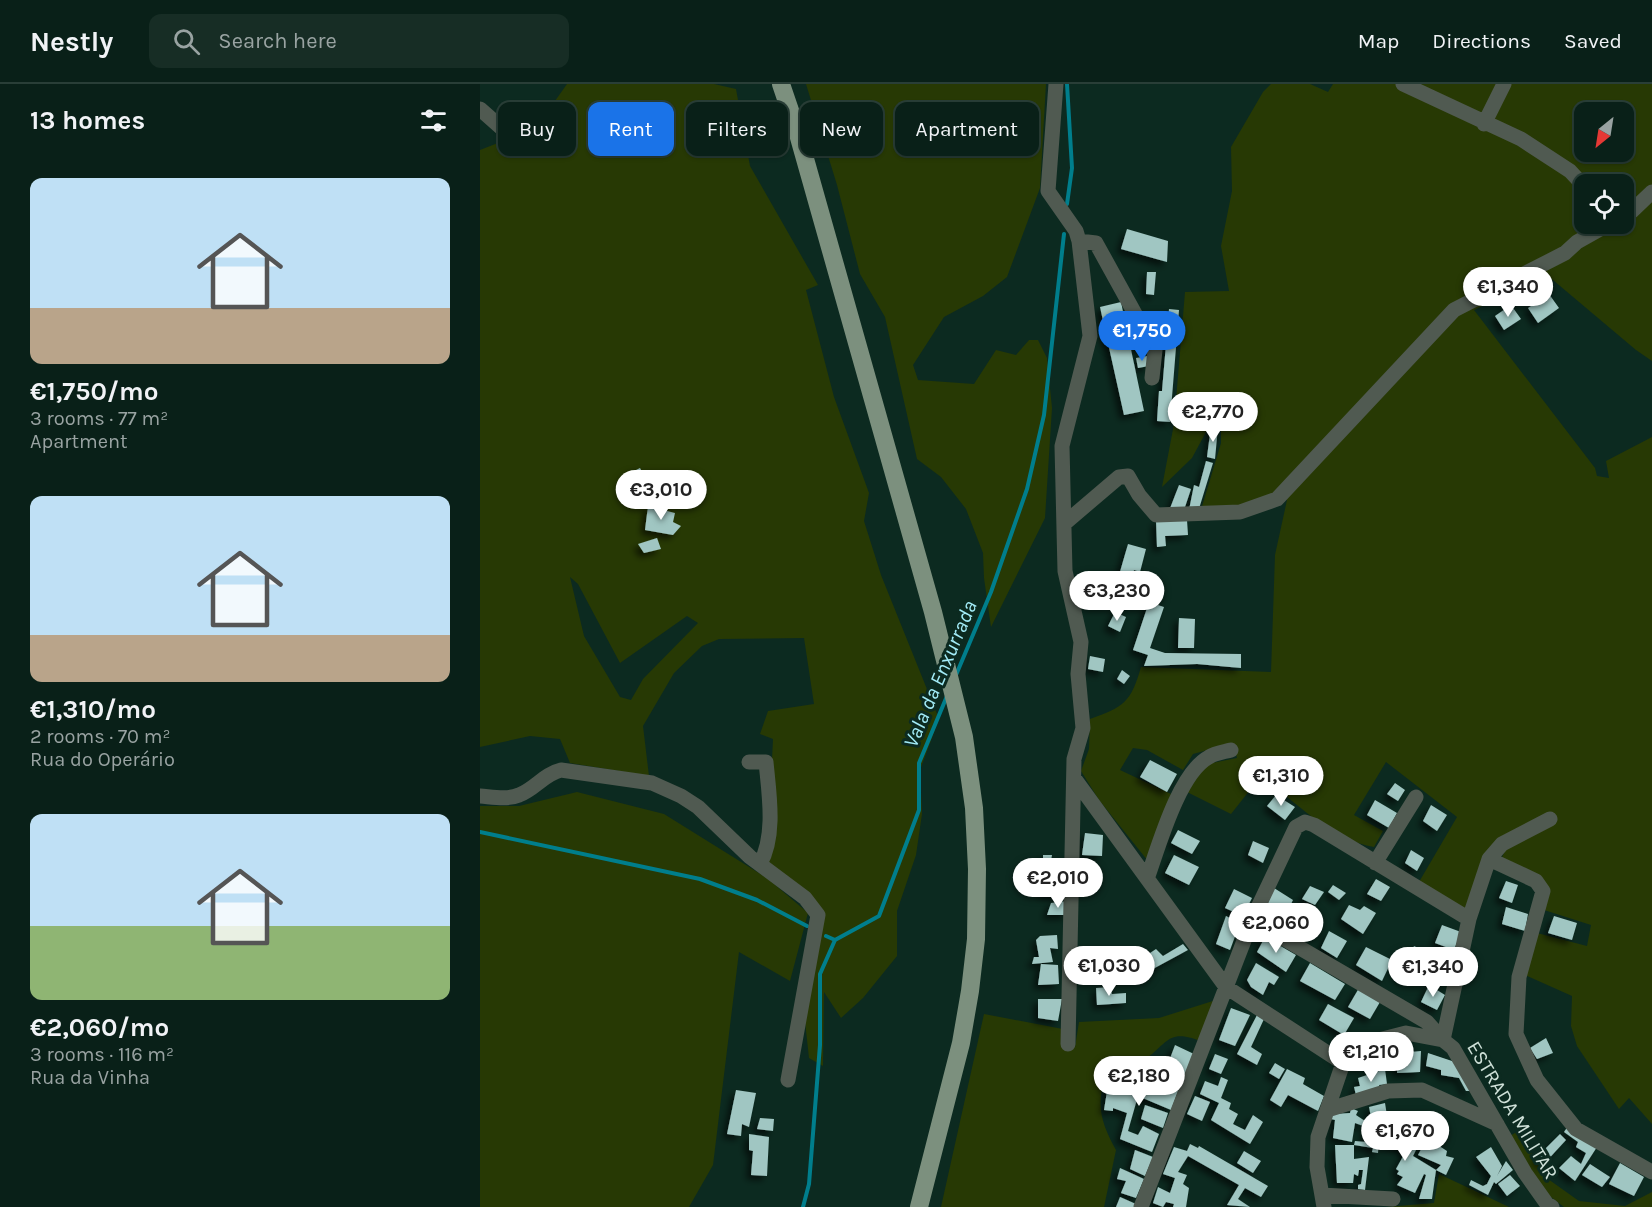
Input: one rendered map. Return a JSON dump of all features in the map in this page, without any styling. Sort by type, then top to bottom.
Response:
[{"type":"main road","points":[[781,84],[798,134],[944,654],[970,771],[977,869],[976,939],[972,980],[961,1043],[919,1207]]},
{"type":"street","points":[[1056,84],[1048,191],[1076,231],[1079,241],[1090,336],[1062,446],[1065,571],[1081,642],[1078,674],[1083,728],[1074,759],[1068,1044]]},
{"type":"street","points":[[1403,84],[1484,124],[1521,139],[1574,175]]},
{"type":"street","points":[[1484,124],[1504,84]]},
{"type":"street","points":[[480,109],[498,124]]},
{"type":"street","points":[[1634,206],[1652,192]]},
{"type":"street","points":[[1065,523],[1119,477],[1128,476],[1139,495],[1156,514],[1240,512],[1277,499],[1454,310],[1565,253],[1577,242],[1591,234]]},
{"type":"street","points":[[1079,241],[1096,243],[1155,350],[1152,378]]},
{"type":"street","points":[[1148,876],[1167,820],[1184,784],[1208,757],[1232,750]]},
{"type":"street","points":[[749,762],[766,762],[769,827],[765,854],[760,864]]},
{"type":"street","points":[[480,796],[504,798],[519,795],[551,773],[561,770],[652,783],[698,807],[732,841],[806,898],[818,915],[788,1080]]},
{"type":"street","points":[[1074,778],[1148,876],[1226,987],[1342,1063],[1318,1137],[1317,1167],[1323,1201],[1393,1198]]},
{"type":"street","points":[[1375,862],[1416,797]]},
{"type":"street","points":[[1443,1040],[1469,919],[1489,859],[1502,844],[1550,819]]},
{"type":"street","points":[[1141,1207],[1252,920],[1296,827],[1305,822],[1469,919]]},
{"type":"street","points":[[1489,859],[1536,881],[1543,891],[1520,976],[1516,1034],[1537,1080],[1576,1129],[1652,1172]]},
{"type":"street","points":[[1252,920],[1427,1022],[1443,1040]]},
{"type":"street","name":"ESTRADA MILITAR","points":[[1342,1063],[1357,1048],[1379,1038],[1406,1033],[1443,1040],[1462,1059],[1525,1173],[1547,1204],[1552,1207]]},
{"type":"street","points":[[1327,1110],[1388,1091],[1422,1090],[1497,1124]]},
{"type":"green space","points":[[567,84],[714,84],[736,89],[738,102],[686,102],[686,156],[748,156],[750,166],[818,285],[806,290],[834,397],[869,493],[864,521],[881,575],[939,719],[920,770],[922,814],[916,855],[897,911],[897,956],[863,998],[841,1018],[824,992],[823,1066],[809,1058],[804,1012],[819,909],[767,863],[773,739],[760,734],[768,711],[814,704],[804,638],[719,639],[702,646],[674,673],[643,726],[649,776],[570,763],[560,739],[530,736],[480,747],[480,150],[498,143],[498,156],[576,156],[576,102],[554,102]],"holes":[[[570,577],[578,584],[620,663],[687,616],[698,623],[643,679],[631,700],[620,697],[584,636]]]},
{"type":"green space","points":[[806,84],[1046,84],[1040,188],[1007,277],[983,296],[944,317],[913,365],[918,380],[974,384],[996,350],[1016,355],[1029,340],[1038,340],[1047,358],[1052,408],[1045,518],[991,627],[983,553],[966,509],[941,477],[917,459],[885,317],[860,274],[828,156],[883,156],[883,102],[812,102]]},
{"type":"green space","points":[[1271,84],[1310,84],[1328,92],[1333,84],[1652,84],[1652,361],[1547,275],[1474,310],[1595,468],[1597,476],[1609,478],[1606,461],[1652,437],[1652,1124],[1629,1098],[1619,1109],[1577,1046],[1571,1026],[1572,996],[1525,975],[1537,933],[1587,946],[1591,925],[1544,910],[1549,896],[1502,857],[1506,849],[1489,848],[1466,909],[1419,882],[1457,817],[1386,762],[1354,815],[1383,831],[1374,847],[1358,843],[1328,828],[1261,776],[1231,814],[1187,792],[1207,764],[1237,758],[1233,743],[1193,754],[1183,770],[1147,750],[1133,748],[1120,770],[1171,794],[1148,861],[1099,800],[1081,771],[1089,749],[1090,719],[1111,711],[1124,702],[1134,688],[1141,667],[1271,672],[1275,555],[1287,500],[1278,491],[1253,503],[1200,513],[1221,443],[1221,421],[1213,419],[1192,458],[1162,487],[1174,424],[1185,292],[1229,291],[1221,246],[1232,191],[1231,147],[1263,92]]},
{"type":"green space","points":[[577,792],[664,814],[767,878],[808,913],[790,981],[739,952],[713,1165],[689,1207],[480,1207],[480,806],[519,806]]},
{"type":"green space","points":[[1216,1000],[1201,1041],[1182,1036],[1170,1039],[1142,1061],[1107,1074],[1101,1095],[1101,1113],[1116,1150],[1104,1207],[941,1207],[984,1014],[1063,1029],[1062,1047],[1075,1047],[1079,1022],[1159,1018]]},
{"type":"green space","points":[[1518,1131],[1548,1179],[1579,1201],[1625,1206],[1652,1192],[1652,1207],[1564,1207],[1543,1191],[1510,1136]]},
{"type":"green space","points":[[1439,1174],[1509,1207],[1386,1207],[1434,1203]]},
{"type":"building","points":[[1127,229],[1168,241],[1167,262],[1121,249]]},
{"type":"building","points":[[1147,272],[1156,272],[1154,295],[1146,294]]},
{"type":"building","points":[[1549,294],[1559,308],[1538,323],[1528,308]]},
{"type":"building","points":[[1121,302],[1144,411],[1124,415],[1100,307]]},
{"type":"building","points":[[1511,305],[1521,319],[1504,330],[1495,316]]},
{"type":"building","points":[[1169,309],[1179,310],[1170,422],[1157,421]]},
{"type":"building","points":[[1139,327],[1146,346],[1138,348],[1129,330]]},
{"type":"building","points":[[1147,356],[1149,366],[1138,368],[1136,358]]},
{"type":"building","points":[[1211,426],[1218,427],[1215,459],[1207,457]]},
{"type":"building","points":[[1206,461],[1213,463],[1198,512],[1189,510],[1194,485],[1199,487]]},
{"type":"building","points":[[640,468],[652,490],[643,494],[632,472]]},
{"type":"building","points":[[670,471],[692,484],[686,495],[664,481]]},
{"type":"building","points":[[1179,485],[1191,489],[1184,510],[1169,511]]},
{"type":"building","points":[[648,506],[675,513],[673,522],[681,526],[673,535],[645,530]]},
{"type":"building","points":[[1187,520],[1188,535],[1165,536],[1166,546],[1157,547],[1156,521]]},
{"type":"building","points":[[657,538],[661,549],[644,553],[638,544]]},
{"type":"building","points":[[1128,544],[1146,549],[1140,572],[1134,570],[1126,600],[1113,596]]},
{"type":"building","points":[[1149,602],[1164,607],[1150,648],[1165,653],[1241,654],[1241,668],[1197,664],[1144,666],[1148,655],[1133,650]]},
{"type":"building","points":[[1115,612],[1126,617],[1120,632],[1108,626]]},
{"type":"building","points":[[1179,618],[1195,619],[1194,648],[1178,648]]},
{"type":"building","points":[[1090,656],[1105,659],[1103,672],[1088,669]]},
{"type":"building","points":[[1122,670],[1130,676],[1124,684],[1117,679]]},
{"type":"building","points":[[1150,760],[1177,774],[1167,792],[1140,777]]},
{"type":"building","points":[[1395,783],[1405,790],[1398,801],[1387,794]]},
{"type":"building","points":[[1276,795],[1295,807],[1285,820],[1267,806]]},
{"type":"building","points":[[1375,800],[1397,813],[1389,828],[1367,815]]},
{"type":"building","points":[[1431,805],[1447,815],[1437,831],[1423,821]]},
{"type":"building","points":[[1178,830],[1200,841],[1192,854],[1171,843]]},
{"type":"building","points":[[1085,833],[1103,835],[1102,856],[1082,855]]},
{"type":"building","points":[[1253,841],[1269,848],[1263,863],[1248,855]]},
{"type":"building","points":[[1411,850],[1424,858],[1417,871],[1405,863]]},
{"type":"building","points":[[1043,855],[1052,855],[1048,878],[1067,877],[1067,895],[1043,894]]},
{"type":"building","points":[[1174,855],[1199,867],[1189,885],[1165,873]]},
{"type":"building","points":[[1376,879],[1390,887],[1381,901],[1367,894]]},
{"type":"building","points":[[1506,881],[1518,885],[1512,903],[1499,898]]},
{"type":"building","points":[[1333,885],[1346,893],[1339,900],[1328,892]]},
{"type":"building","points":[[1310,886],[1324,892],[1315,905],[1302,899]]},
{"type":"building","points":[[1274,888],[1293,900],[1281,925],[1263,915]]},
{"type":"building","points":[[1234,889],[1252,898],[1243,916],[1225,908]]},
{"type":"building","points":[[1068,901],[1067,915],[1047,915],[1051,903]]},
{"type":"building","points":[[1349,905],[1360,910],[1364,906],[1376,913],[1363,934],[1341,919]]},
{"type":"building","points":[[1506,907],[1528,914],[1525,931],[1502,924]]},
{"type":"building","points":[[1226,916],[1240,923],[1230,950],[1216,944]]},
{"type":"building","points":[[1554,916],[1577,923],[1572,940],[1548,933]]},
{"type":"building","points":[[1442,925],[1461,932],[1454,950],[1435,943]]},
{"type":"building","points":[[1329,931],[1347,941],[1337,958],[1321,948]]},
{"type":"building","points":[[1057,935],[1058,949],[1050,948],[1053,962],[1032,964],[1034,957],[1039,957],[1036,940],[1040,936]]},
{"type":"building","points":[[1265,937],[1296,955],[1286,972],[1257,952]]},
{"type":"building","points":[[1183,944],[1188,950],[1151,970],[1144,957],[1156,949],[1163,956]]},
{"type":"building","points":[[1414,946],[1423,950],[1414,970],[1418,973],[1413,980],[1401,974]]},
{"type":"building","points":[[1366,947],[1392,960],[1382,981],[1356,965]]},
{"type":"building","points":[[1086,955],[1099,955],[1099,964],[1117,965],[1119,973],[1086,972]]},
{"type":"building","points":[[1434,957],[1451,965],[1446,980],[1429,971]]},
{"type":"building","points":[[1256,963],[1279,977],[1274,985],[1269,982],[1263,995],[1251,987],[1247,980]]},
{"type":"building","points":[[1310,963],[1345,984],[1335,1000],[1300,981]]},
{"type":"building","points":[[1041,964],[1058,965],[1059,984],[1038,985]]},
{"type":"building","points":[[1429,985],[1445,995],[1437,1010],[1421,1002]]},
{"type":"building","points":[[1110,987],[1112,994],[1126,993],[1126,1003],[1097,1005],[1096,988]]},
{"type":"building","points":[[1359,988],[1380,1002],[1370,1019],[1348,1007]]},
{"type":"building","points":[[1038,999],[1062,999],[1058,1021],[1038,1018]]},
{"type":"building","points":[[1328,1004],[1354,1018],[1344,1035],[1319,1020]]},
{"type":"building","points":[[1231,1008],[1250,1015],[1235,1046],[1219,1040]]},
{"type":"building","points":[[1257,1015],[1264,1019],[1251,1047],[1262,1054],[1257,1065],[1237,1054]]},
{"type":"building","points":[[1546,1038],[1553,1053],[1537,1059],[1530,1048]]},
{"type":"building","points":[[1175,1045],[1194,1054],[1183,1079],[1165,1072]]},
{"type":"building","points":[[1386,1045],[1387,1055],[1361,1064],[1358,1059]]},
{"type":"building","points":[[1421,1051],[1420,1072],[1397,1073],[1398,1053]]},
{"type":"building","points":[[1428,1053],[1458,1063],[1471,1091],[1466,1091],[1459,1078],[1441,1075],[1441,1070],[1426,1066]]},
{"type":"building","points":[[1215,1054],[1228,1059],[1221,1074],[1209,1069]]},
{"type":"building","points":[[1275,1063],[1285,1069],[1279,1079],[1269,1073]]},
{"type":"building","points":[[1287,1069],[1305,1078],[1303,1084],[1324,1096],[1318,1111],[1288,1095],[1281,1107],[1270,1100]]},
{"type":"building","points":[[1385,1069],[1387,1084],[1379,1085],[1381,1093],[1356,1095],[1354,1087],[1360,1086],[1358,1078]]},
{"type":"building","points":[[1221,1077],[1228,1080],[1221,1098],[1231,1103],[1229,1109],[1238,1114],[1233,1124],[1245,1130],[1253,1115],[1263,1122],[1250,1144],[1211,1120],[1219,1103],[1200,1094],[1205,1081],[1218,1086]]},
{"type":"building","points":[[1143,1079],[1157,1084],[1162,1080],[1179,1089],[1171,1110],[1138,1096],[1128,1131],[1138,1135],[1143,1126],[1159,1134],[1152,1152],[1120,1139],[1127,1113],[1113,1108],[1113,1111],[1104,1110],[1108,1085],[1131,1082],[1142,1085]]},
{"type":"building","points":[[736,1090],[756,1093],[749,1127],[742,1124],[741,1136],[727,1134]]},
{"type":"building","points":[[1195,1096],[1210,1102],[1202,1121],[1187,1114]]},
{"type":"building","points":[[1385,1103],[1388,1122],[1373,1127],[1369,1107]]},
{"type":"building","points":[[1145,1105],[1168,1113],[1163,1128],[1141,1119]]},
{"type":"building","points":[[1351,1108],[1358,1111],[1356,1115],[1365,1121],[1363,1126],[1355,1123],[1352,1142],[1333,1138],[1335,1120],[1331,1119],[1333,1114],[1350,1113]]},
{"type":"building","points":[[760,1118],[774,1119],[773,1131],[757,1129]]},
{"type":"building","points":[[1568,1126],[1597,1147],[1575,1181],[1559,1168],[1571,1156],[1581,1164],[1586,1153],[1576,1147],[1578,1142],[1564,1132]]},
{"type":"building","points":[[1394,1128],[1405,1135],[1404,1141],[1417,1148],[1413,1156],[1436,1170],[1432,1199],[1419,1199],[1426,1175],[1424,1174],[1415,1193],[1397,1185],[1403,1177],[1397,1174],[1399,1171],[1396,1169],[1406,1151],[1375,1135],[1375,1139],[1379,1140],[1378,1153],[1372,1152],[1373,1148],[1354,1145],[1355,1141],[1366,1142],[1367,1129],[1376,1132],[1378,1129],[1385,1133],[1387,1129],[1391,1131]]},
{"type":"building","points":[[749,1134],[769,1137],[767,1176],[751,1175],[753,1151],[749,1150]]},
{"type":"building","points":[[1560,1134],[1566,1140],[1543,1165],[1536,1158]]},
{"type":"building","points":[[1427,1138],[1447,1151],[1446,1156],[1454,1158],[1446,1175],[1436,1170],[1441,1165],[1418,1155]]},
{"type":"building","points":[[1190,1144],[1198,1148],[1199,1146],[1268,1186],[1261,1197],[1245,1188],[1238,1199],[1250,1207],[1227,1205],[1239,1185],[1188,1156],[1178,1172],[1187,1175],[1183,1184],[1189,1188],[1186,1207],[1173,1207],[1174,1204],[1166,1202],[1163,1207],[1153,1203],[1158,1187],[1170,1193],[1175,1178],[1163,1174],[1174,1147],[1187,1151]]},
{"type":"building","points":[[1335,1145],[1354,1145],[1354,1159],[1369,1157],[1365,1190],[1358,1189],[1363,1170],[1359,1170],[1358,1176],[1354,1174],[1353,1183],[1337,1183]]},
{"type":"building","points":[[1491,1147],[1502,1166],[1497,1176],[1506,1161],[1513,1170],[1496,1184],[1494,1182],[1488,1195],[1469,1185],[1471,1180],[1483,1186],[1487,1184],[1491,1176],[1476,1157]]},
{"type":"building","points":[[1135,1150],[1153,1157],[1145,1176],[1130,1169]]},
{"type":"building","points":[[1244,1151],[1261,1161],[1253,1173],[1237,1163]]},
{"type":"building","points":[[1620,1163],[1644,1177],[1634,1196],[1609,1184]]},
{"type":"building","points":[[1590,1164],[1610,1177],[1602,1187],[1582,1175]]},
{"type":"building","points":[[1120,1168],[1144,1179],[1136,1198],[1121,1193],[1126,1181],[1117,1179]]},
{"type":"building","points":[[1510,1175],[1520,1186],[1507,1196],[1498,1184]]},
{"type":"building","points":[[1120,1197],[1136,1204],[1135,1207],[1116,1207]]},
{"type":"waterway","name":"Vala da Enxurrada","points":[[1067,84],[1072,168],[1067,204]]},
{"type":"waterway","name":"Vala da Enxurrada","points":[[956,675],[991,592],[1027,489],[1044,415],[1064,234]]},
{"type":"waterway","name":"Vala da Enxurrada","points":[[803,1207],[809,1184],[820,1045],[820,974],[835,940],[879,916],[919,810],[919,763],[947,696]]},
{"type":"waterway","points":[[480,832],[700,879],[757,900],[807,926]]},
{"type":"waterway","points":[[826,936],[835,940]]}]
